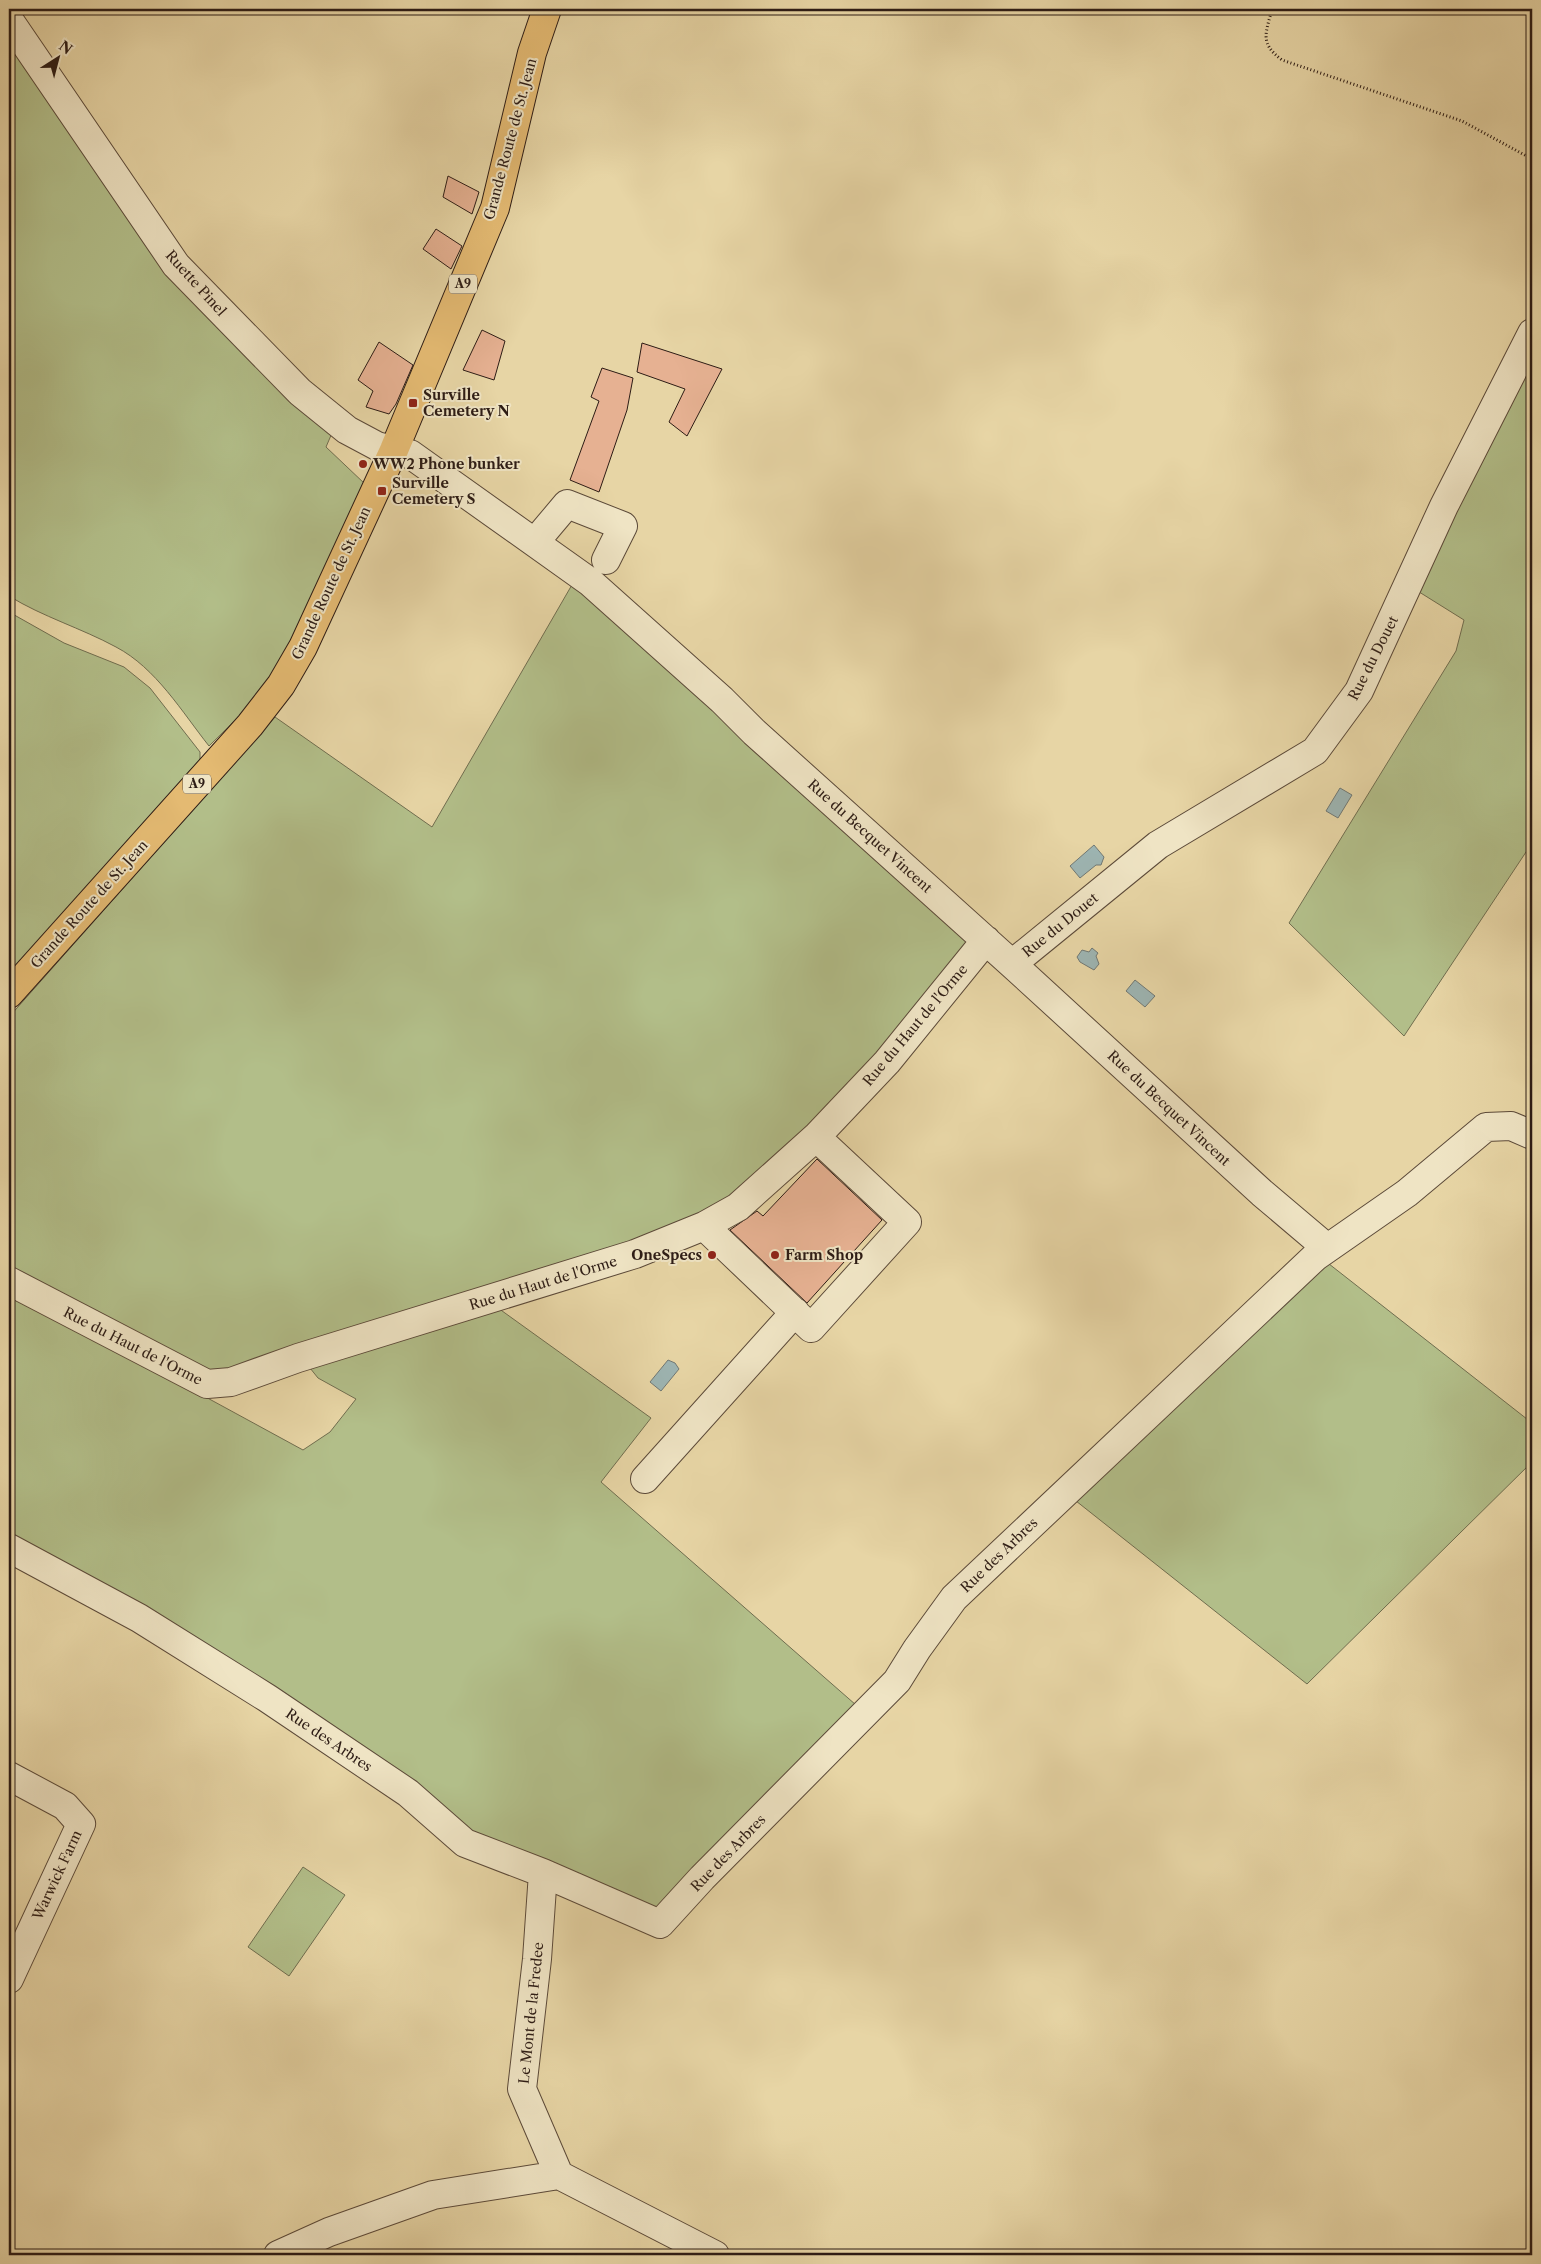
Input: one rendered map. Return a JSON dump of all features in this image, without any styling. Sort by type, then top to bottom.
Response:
[{"type":"main road","name":"Grande Route de St. Jean","points":[[9,994],[250,725],[281,685],[303,647],[394,450],[495,208],[532,53],[547,9]]},
{"type":"street","name":"Ruette Pinel","points":[[9,20],[176,265],[300,392],[347,430],[377,446],[394,450]]},
{"type":"street","name":"Rue du Douet","points":[[1012,964],[1158,845],[1315,751],[1359,691],[1444,506],[1532,333]]},
{"type":"street","name":"Rue du Becquet Vincent","points":[[394,450],[410,454],[590,582],[986,940],[1262,1193],[1327,1248]]},
{"type":"street","points":[[535,542],[567,504],[623,526],[606,560]]},
{"type":"street","name":"Rue du Haut de l'Orme","points":[[9,1281],[208,1384],[231,1382],[298,1358],[635,1254],[704,1226],[738,1207],[816,1137],[887,1062],[986,940]]},
{"type":"street","points":[[1327,1248],[1407,1193],[1486,1127],[1511,1126],[1532,1135]]},
{"type":"street","points":[[704,1226],[811,1328],[907,1222],[816,1137]]},
{"type":"street","name":"Rue des Arbres","points":[[9,1548],[139,1618],[267,1698],[408,1793],[465,1843],[543,1873],[660,1924],[702,1878],[897,1681],[917,1649],[954,1598],[1327,1248]]},
{"type":"street","points":[[644,1479],[795,1312]]},
{"type":"street","name":"Warwick Farm","points":[[9,1776],[66,1806],[81,1824],[9,1979]]},
{"type":"street","name":"Le Mont de la Fredee","points":[[543,1873],[537,1959],[522,2089],[559,2175]]},
{"type":"street","points":[[278,2255],[329,2232],[432,2195],[559,2175],[715,2255]]},
{"type":"path","points":[[1272,9],[1265,39],[1269,51],[1282,60],[1462,121],[1532,159]]},
{"type":"green space","points":[[9,33],[58,106],[332,433],[326,447],[365,484],[296,639],[263,693],[209,746],[156,679],[130,656],[103,640],[35,610],[9,596]]},
{"type":"green space","points":[[1532,355],[1532,843],[1404,1036],[1289,923],[1456,651],[1464,620],[1416,590]]},
{"type":"green space","points":[[573,583],[971,939],[902,1037],[739,1194],[691,1222],[226,1374],[193,1370],[9,1273],[9,1017],[275,717],[432,827]]},
{"type":"green space","points":[[9,612],[64,643],[124,667],[150,688],[200,752],[200,763],[9,977]]},
{"type":"green space","points":[[1324,1260],[1532,1423],[1532,1462],[1307,1684],[1071,1497]]},
{"type":"green space","points":[[9,1290],[303,1450],[330,1432],[356,1399],[318,1378],[306,1363],[498,1308],[651,1418],[601,1482],[856,1705],[658,1910],[507,1853],[9,1540]]},
{"type":"green space","points":[[303,1867],[345,1895],[289,1976],[248,1947]]},
{"type":"water","points":[[1340,788],[1352,795],[1338,818],[1326,811]]},
{"type":"water","points":[[1094,845],[1104,857],[1101,865],[1096,865],[1080,878],[1070,866]]},
{"type":"water","points":[[1092,948],[1098,953],[1096,956],[1099,964],[1094,970],[1080,962],[1077,957],[1082,950],[1089,952]]},
{"type":"water","points":[[1135,980],[1155,996],[1145,1007],[1126,991]]},
{"type":"water","points":[[668,1360],[675,1363],[679,1369],[661,1391],[650,1382]]},
{"type":"building","points":[[448,176],[479,192],[472,214],[443,197]]},
{"type":"building","points":[[436,229],[462,246],[451,269],[423,249]]},
{"type":"building","points":[[482,330],[505,341],[494,380],[463,370]]},
{"type":"building","points":[[379,342],[413,365],[396,404],[389,414],[366,407],[373,391],[358,380]]},
{"type":"building","points":[[642,343],[722,369],[687,436],[669,422],[685,389],[637,372]]},
{"type":"building","points":[[602,368],[633,378],[627,410],[599,492],[570,480],[599,401],[591,397]]},
{"type":"building","points":[[817,1159],[882,1220],[807,1303],[730,1230],[757,1211],[763,1216]]},
{"type":"place","name":"Surville Cemetery N","points":[[413,403]]},
{"type":"place","name":"WW2 Phone bunker","points":[[363,464]]},
{"type":"place","name":"Surville Cemetery S","points":[[382,491]]},
{"type":"place","name":"OneSpecs","points":[[712,1255]]},
{"type":"place","name":"Farm Shop","points":[[775,1255]]}]
